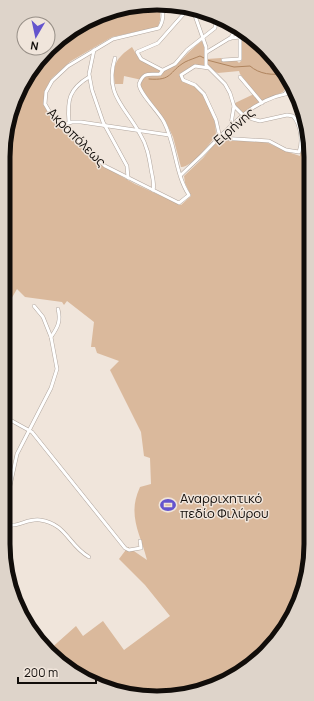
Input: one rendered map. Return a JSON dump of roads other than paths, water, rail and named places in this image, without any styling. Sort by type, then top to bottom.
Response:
[{"type":"street","name":"Ακροπόλεως","points":[[163,10],[161,24],[157,29],[114,38],[94,50],[51,82],[44,100],[46,109],[103,164],[128,178],[180,203],[189,195],[181,175]]},
{"type":"street","points":[[162,70],[140,58],[137,51],[156,44],[185,13]]},
{"type":"street","points":[[195,15],[207,52],[206,63],[227,86],[234,106],[243,115],[260,121],[287,115],[294,116],[298,123],[300,132],[301,147],[299,153],[286,150],[269,141],[222,139],[219,136],[216,120],[204,94],[196,86],[184,80],[181,76],[182,73],[196,66],[209,68]]},
{"type":"street","points":[[181,175],[169,135],[162,118],[139,85],[142,76],[149,73],[158,74],[162,70],[174,65],[187,50],[216,27],[216,22]]},
{"type":"street","points":[[230,39],[234,32]]},
{"type":"street","points":[[207,52],[230,39],[240,38],[240,59],[223,60]]},
{"type":"street","points":[[94,50],[89,77],[97,108],[104,125],[126,164],[128,178]]},
{"type":"street","points":[[115,58],[112,69],[115,95],[119,104],[138,130],[147,151],[153,190]]},
{"type":"street","points":[[149,73],[154,66]]},
{"type":"street","points":[[69,122],[68,106],[70,97],[76,87],[89,77]]},
{"type":"street","points":[[240,77],[262,103]]},
{"type":"street","points":[[285,94],[288,90]]},
{"type":"street","name":"Ειρήνης","points":[[181,175],[205,153],[231,124],[243,115],[262,103],[290,94]]},
{"type":"street","points":[[231,124],[234,106]]},
{"type":"street","points":[[62,125],[69,122],[104,125],[169,135]]},
{"type":"street","points":[[10,486],[17,454],[51,388],[57,369],[51,337],[41,314],[34,306]]},
{"type":"street","points":[[51,337],[58,327],[60,319],[58,308]]},
{"type":"street","points":[[10,420],[29,430],[92,504],[125,548],[129,550],[142,548],[140,541]]},
{"type":"street","points":[[10,525],[36,520],[55,524],[61,528],[78,550],[89,557]]},
{"type":"waterway","points":[[149,79],[162,79],[170,75],[185,62],[200,56],[204,58]]},
{"type":"waterway","points":[[207,60],[234,67],[250,66],[266,74],[278,74]]},
{"type":"place","name":"Αναρριχητικό πεδίο Φιλύρου","points":[[168,505]]}]
